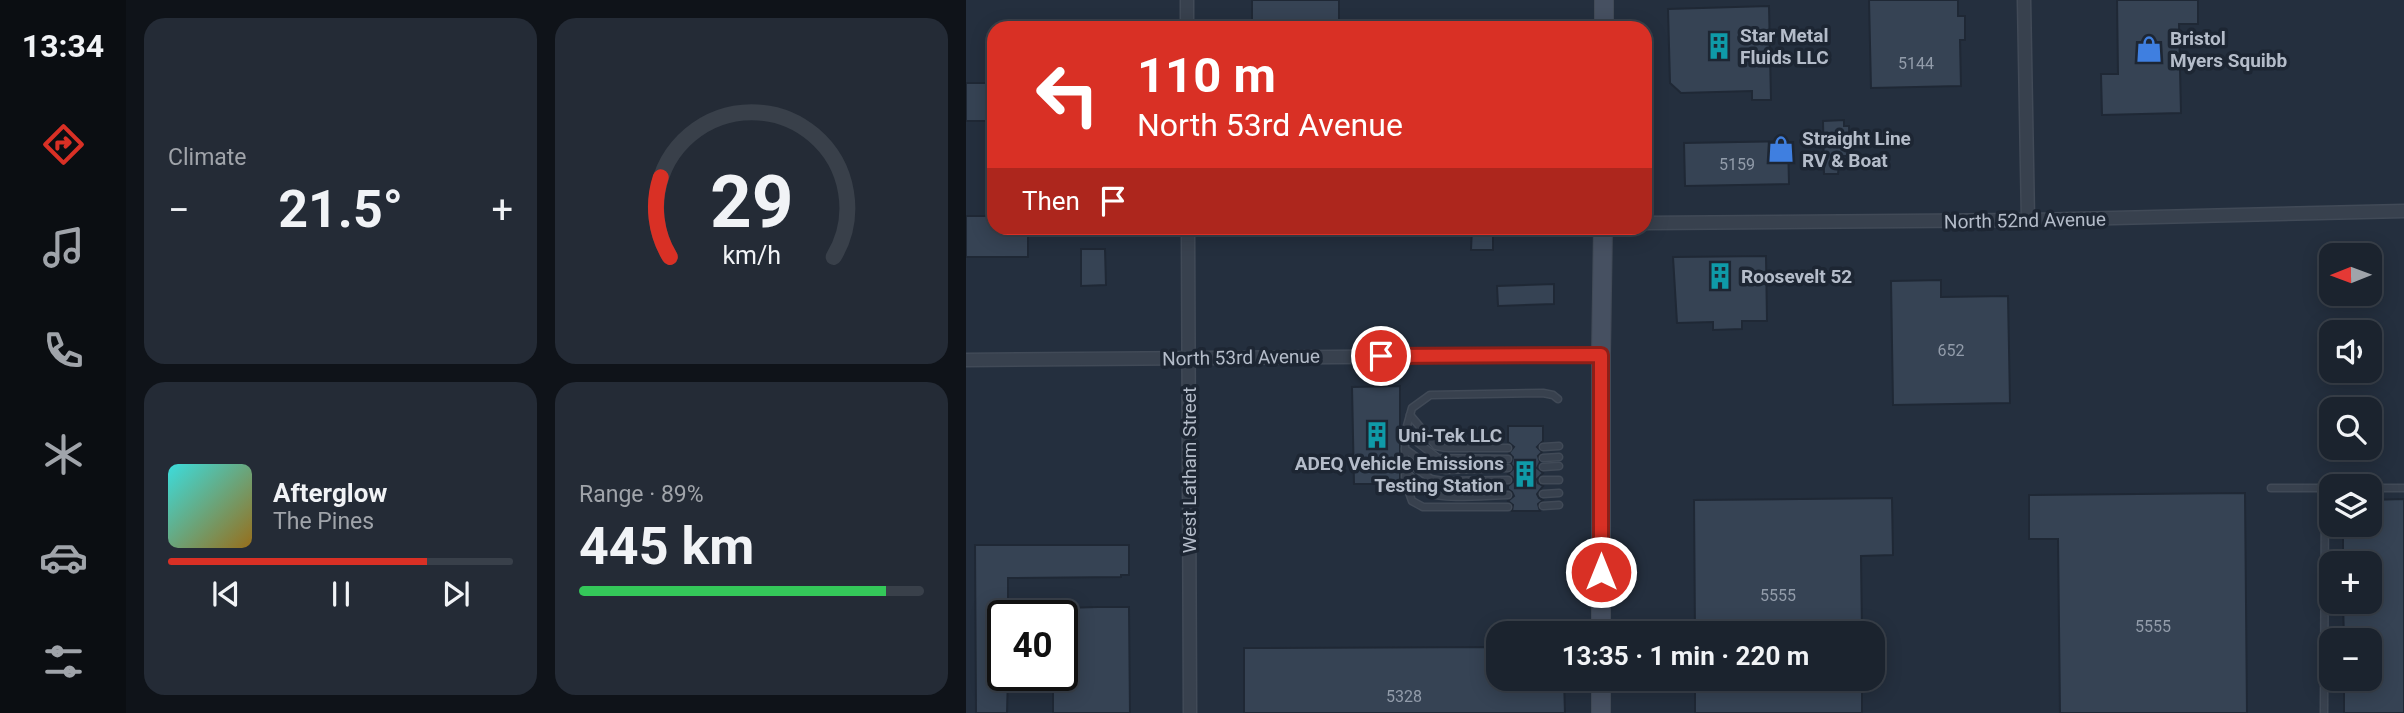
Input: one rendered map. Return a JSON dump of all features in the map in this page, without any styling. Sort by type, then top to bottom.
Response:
[{"type":"street","points":[[1187,0],[1187,21]]},
{"type":"street","points":[[1604,0],[1604,21]]},
{"type":"street","points":[[2024,0],[2028,220]]},
{"type":"street","name":"North 52nd Avenue","points":[[1652,223],[2028,220],[2404,211]]},
{"type":"street","name":"West Latham Street","points":[[1188,235],[1190,713]]},
{"type":"street","points":[[1601,621],[1604,235]]},
{"type":"street","name":"North 53rd Avenue","points":[[966,360],[1601,355]]},
{"type":"street","points":[[1601,691],[1601,713]]},
{"type":"lane","points":[[1508,507],[1423,507],[1412,501],[1405,481],[1405,433],[1412,408],[1430,395],[1543,393],[1558,399]]},
{"type":"lane","points":[[1410,415],[1436,446],[1508,448]]},
{"type":"lane","points":[[1405,433],[1438,458],[1508,459]]},
{"type":"lane","points":[[1543,447],[1559,446]]},
{"type":"lane","points":[[1405,449],[1430,467],[1508,468]]},
{"type":"lane","points":[[1543,458],[1559,457]]},
{"type":"lane","points":[[1405,460],[1431,479],[1508,480]]},
{"type":"lane","points":[[1543,467],[1559,466]]},
{"type":"lane","points":[[1405,470],[1417,484],[1430,493],[1443,496],[1508,495]]},
{"type":"lane","points":[[1543,480],[1559,480]]},
{"type":"lane","points":[[2271,488],[2319,488]]},
{"type":"lane","points":[[2382,488],[2404,488]]},
{"type":"lane","points":[[1543,494],[1559,494]]},
{"type":"lane","points":[[1543,506],[1559,505]]},
{"type":"lane","points":[[2324,713],[2327,537]]},
{"type":"building","points":[[1252,0],[1339,0],[1339,21],[1252,21]]},
{"type":"building","points":[[1869,0],[1958,0],[1958,16],[1965,16],[1965,40],[1960,40],[1961,86],[1871,88]]},
{"type":"building","name":"Bristol Myers Squibb","points":[[2117,0],[2198,0],[2198,24],[2179,24],[2181,113],[2102,115],[2101,74],[2118,74]]},
{"type":"building","name":"Star Metal Fluids LLC","points":[[1769,6],[1771,100],[1752,100],[1752,91],[1681,93],[1670,83],[1668,9]]},
{"type":"building","points":[[966,83],[987,83],[986,121],[966,121]]},
{"type":"building","points":[[1844,120],[1844,126],[1849,126],[1850,156],[1840,156],[1838,174],[1824,174],[1823,121]]},
{"type":"building","points":[[1788,141],[1789,184],[1685,186],[1684,143]]},
{"type":"building","points":[[966,216],[987,216],[987,235],[1028,235],[1028,257],[966,257]]},
{"type":"building","points":[[1472,235],[1493,235],[1493,250],[1471,250]]},
{"type":"building","points":[[1081,249],[1105,249],[1106,285],[1081,286]]},
{"type":"building","name":"Roosevelt 52","points":[[1766,256],[1767,321],[1742,321],[1742,329],[1713,330],[1713,322],[1677,323],[1673,257]]},
{"type":"building","points":[[1941,280],[1941,297],[2008,296],[2010,403],[1893,405],[1891,281]]},
{"type":"building","points":[[1554,284],[1554,304],[1498,306],[1497,286]]},
{"type":"building","name":"Uni-Tek LLC","points":[[1400,386],[1400,484],[1354,484],[1352,387]]},
{"type":"building","name":"ADEQ Vehicle Emissions Testing Station","points":[[1508,426],[1543,426],[1543,441],[1537,447],[1542,452],[1538,456],[1540,462],[1537,468],[1543,473],[1537,479],[1543,486],[1537,494],[1543,500],[1538,504],[1540,511],[1512,511],[1513,505],[1508,501],[1514,496],[1508,486],[1514,481],[1508,474],[1514,468],[1511,464],[1513,457],[1509,453],[1514,447],[1508,442]]},
{"type":"building","points":[[2245,493],[2247,713],[2060,713],[2058,539],[2029,539],[2029,495]]},
{"type":"building","points":[[1892,498],[1893,555],[1861,556],[1862,621],[1695,621],[1694,500]]},
{"type":"building","points":[[2404,499],[2404,713],[2344,713],[2344,691],[2382,691],[2382,628],[2344,628],[2343,614],[2382,614],[2382,551],[2343,551],[2343,537],[2382,537],[2382,500]]},
{"type":"building","points":[[975,545],[1129,545],[1129,575],[1008,578],[1008,600],[987,600],[987,691],[1008,691],[1007,713],[976,713]]},
{"type":"building","points":[[1129,607],[1130,713],[1053,713],[1053,691],[1078,691],[1078,608]]},
{"type":"building","points":[[1486,647],[1486,691],[1564,691],[1565,713],[1244,713],[1244,648]]},
{"type":"building","points":[[1695,691],[1862,691],[1862,713],[1695,713]]},
{"type":"place","name":"Star Metal Fluids LLC","points":[[1719,46]]},
{"type":"place","name":"Bristol Myers Squibb","points":[[2149,49]]},
{"type":"place","name":"Straight Line RV & Boat","points":[[1781,149]]},
{"type":"place","name":"Roosevelt 52","points":[[1720,276]]},
{"type":"place","name":"Uni-Tek LLC","points":[[1377,435]]},
{"type":"place","name":"ADEQ Vehicle Emissions Testing Station","points":[[1525,474]]},
{"type":"route","points":[[1381,356],[1601,355],[1601,572]]}]
